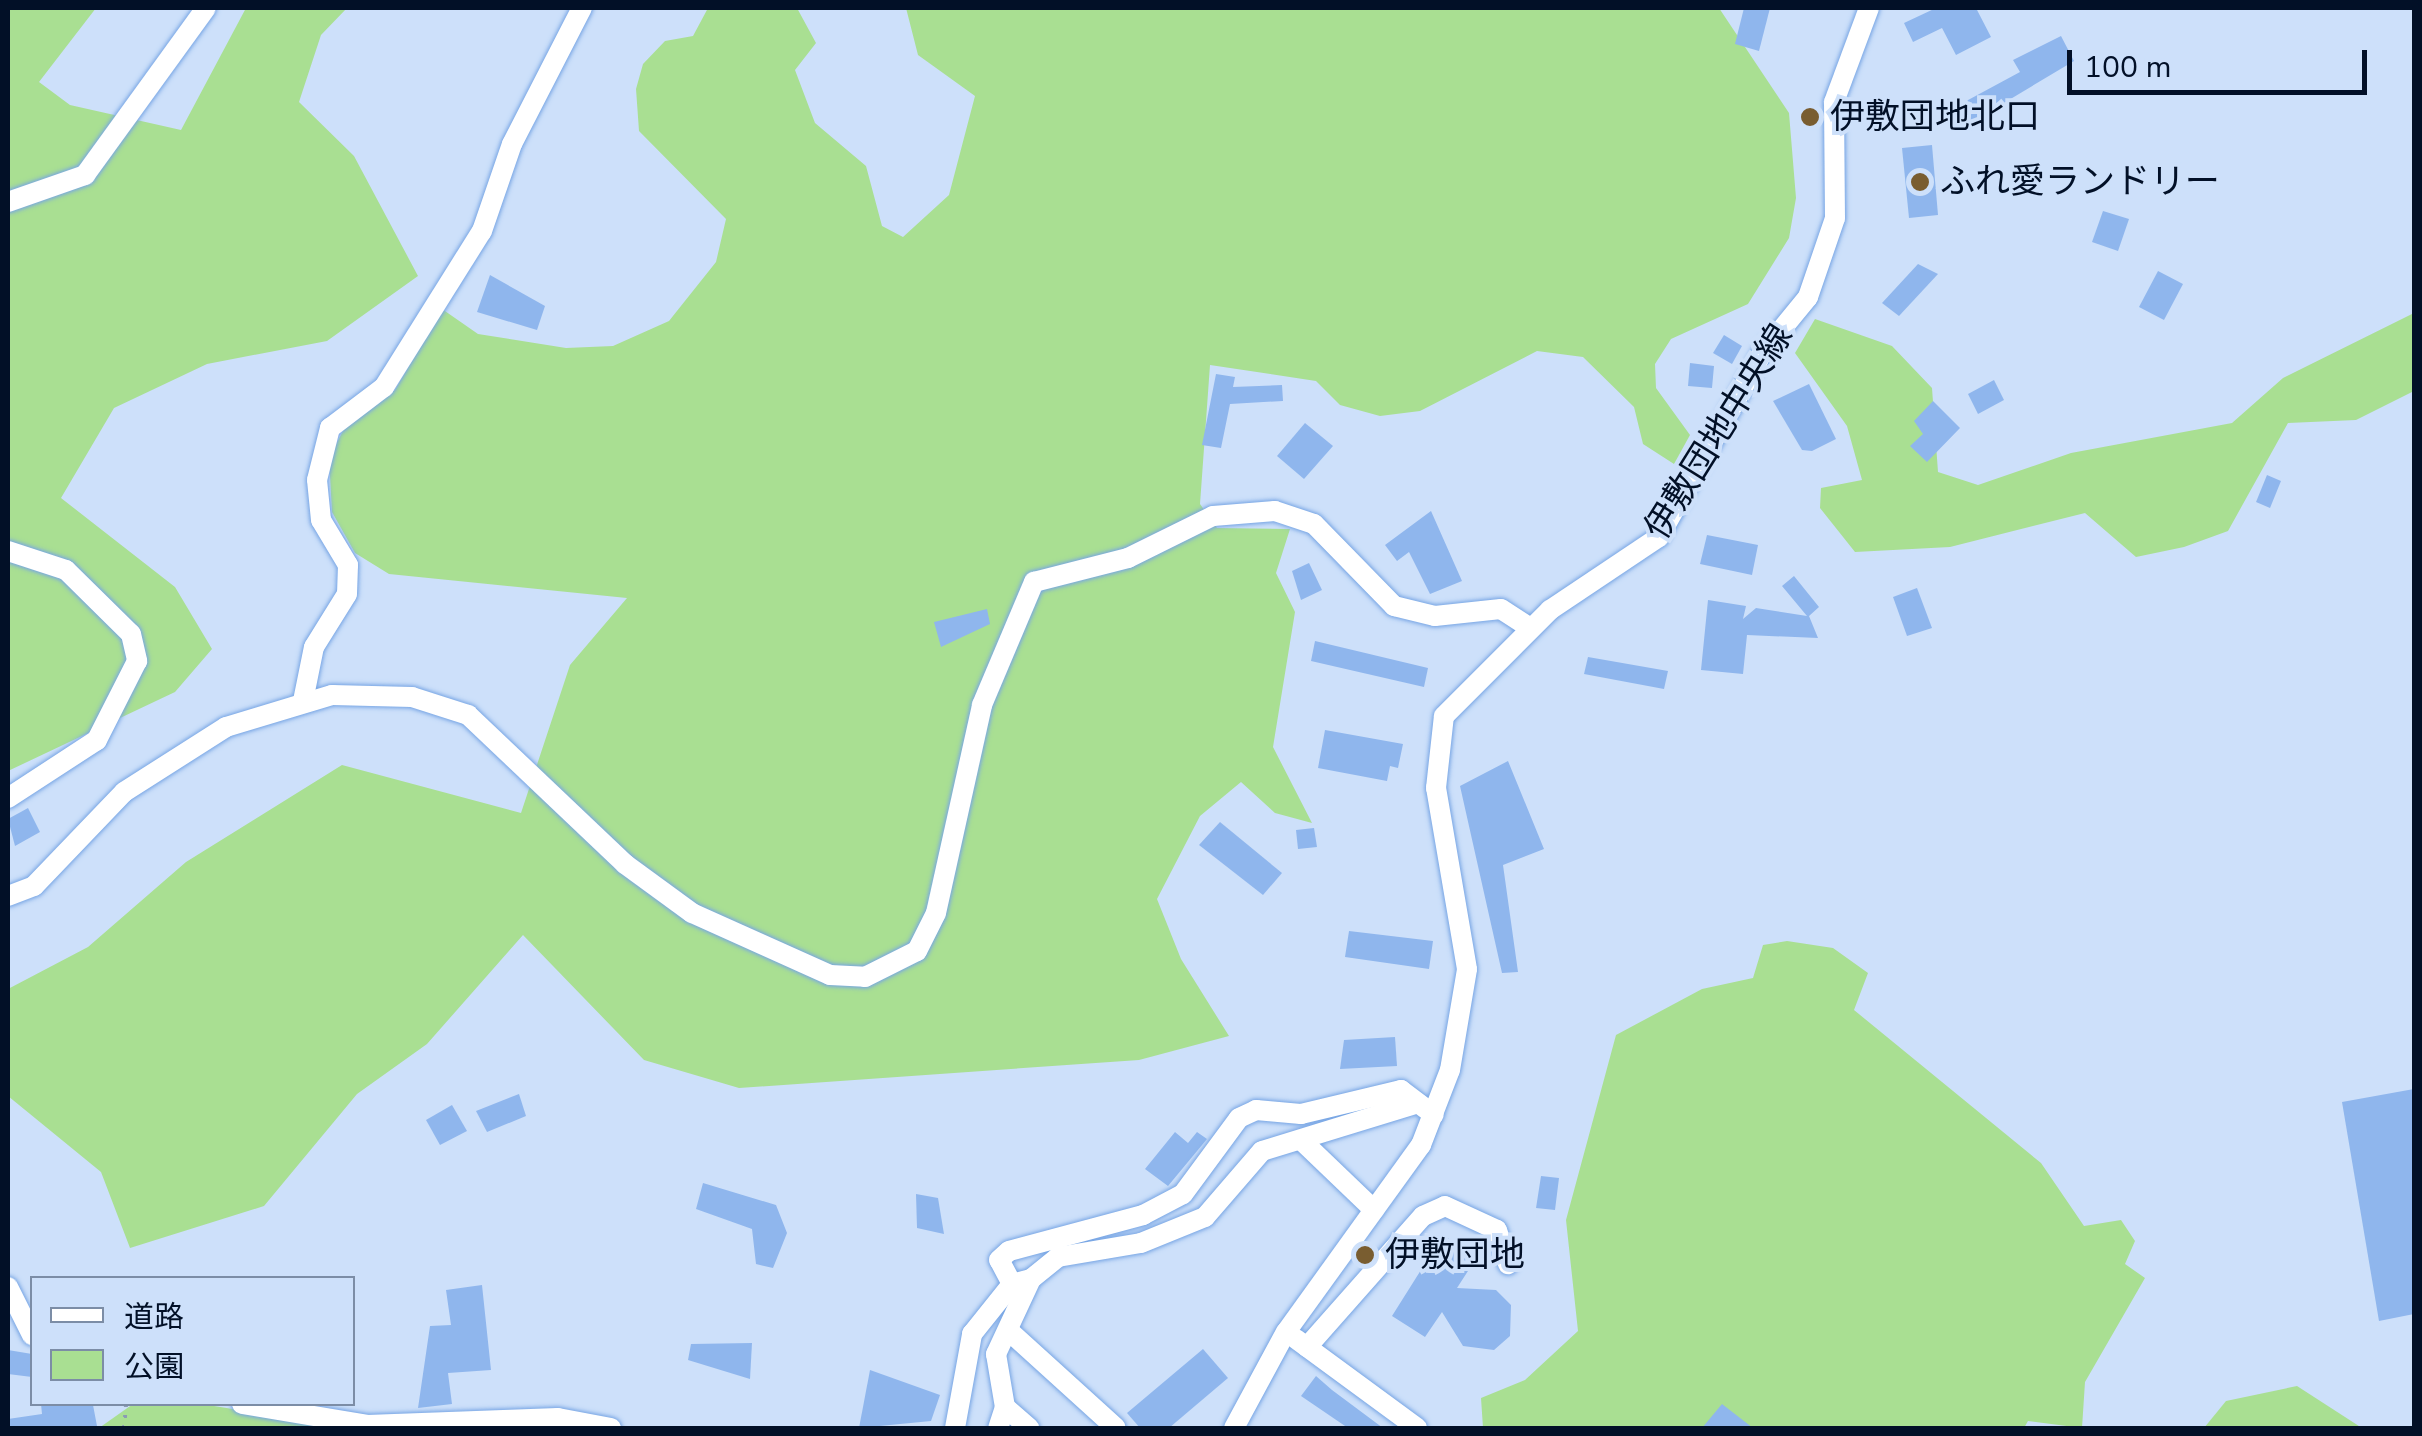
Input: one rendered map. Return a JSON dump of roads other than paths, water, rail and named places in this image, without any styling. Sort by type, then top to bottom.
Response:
[{"type":"street","points":[[8,202],[85,175],[206,8]]},
{"type":"street","points":[[303,701],[314,647],[347,594],[348,565],[321,520],[317,480],[330,428],[384,388],[482,231],[512,144],[582,8]]},
{"type":"street","name":"伊敷団地中央線","points":[[1234,1428],[1286,1332],[1374,1210],[1460,1032],[1467,969],[1436,788],[1436,739],[1460,697],[1530,628],[1659,537],[1763,352],[1808,297],[1833,231],[1834,102],[1868,8]]},
{"type":"street","points":[[8,896],[34,886],[163,764],[226,728],[303,701],[412,697],[468,715],[625,864],[692,913],[830,975],[865,977],[917,951],[936,913],[982,705],[1034,582],[1128,558],[1212,516],[1275,511],[1314,524],[1394,606],[1435,616],[1501,610],[1530,628]]},
{"type":"street","points":[[8,552],[66,570],[131,634],[138,661],[97,740],[8,798]]},
{"type":"street","points":[[1021,1281],[999,1260],[1008,1250],[1144,1215],[1183,1194],[1239,1118],[1256,1110],[1301,1114],[1400,1090],[1426,1109]]},
{"type":"street","points":[[955,1428],[972,1334],[1021,1281],[1058,1257],[1141,1243],[1204,1216],[1262,1151],[1426,1109]]},
{"type":"street","points":[[1301,1140],[1374,1210]]},
{"type":"street","points":[[1307,1347],[1423,1216],[1445,1206],[1497,1230],[1508,1264]]},
{"type":"street","points":[[998,1428],[1004,1407],[996,1354],[1010,1330],[1021,1281]]},
{"type":"street","points":[[8,1287],[30,1331]]},
{"type":"street","points":[[1010,1330],[1116,1428]]},
{"type":"street","points":[[1286,1332],[1417,1428]]},
{"type":"street","points":[[254,1406],[367,1425],[558,1418],[611,1428]]},
{"type":"street","points":[[1004,1407],[1028,1428]]},
{"type":"place","name":"伊敷団地北口","points":[[1810,117]]},
{"type":"place","name":"ふれ愛ランドリー","points":[[1920,182]]},
{"type":"place","name":"伊敷団地","points":[[1365,1255]]}]
